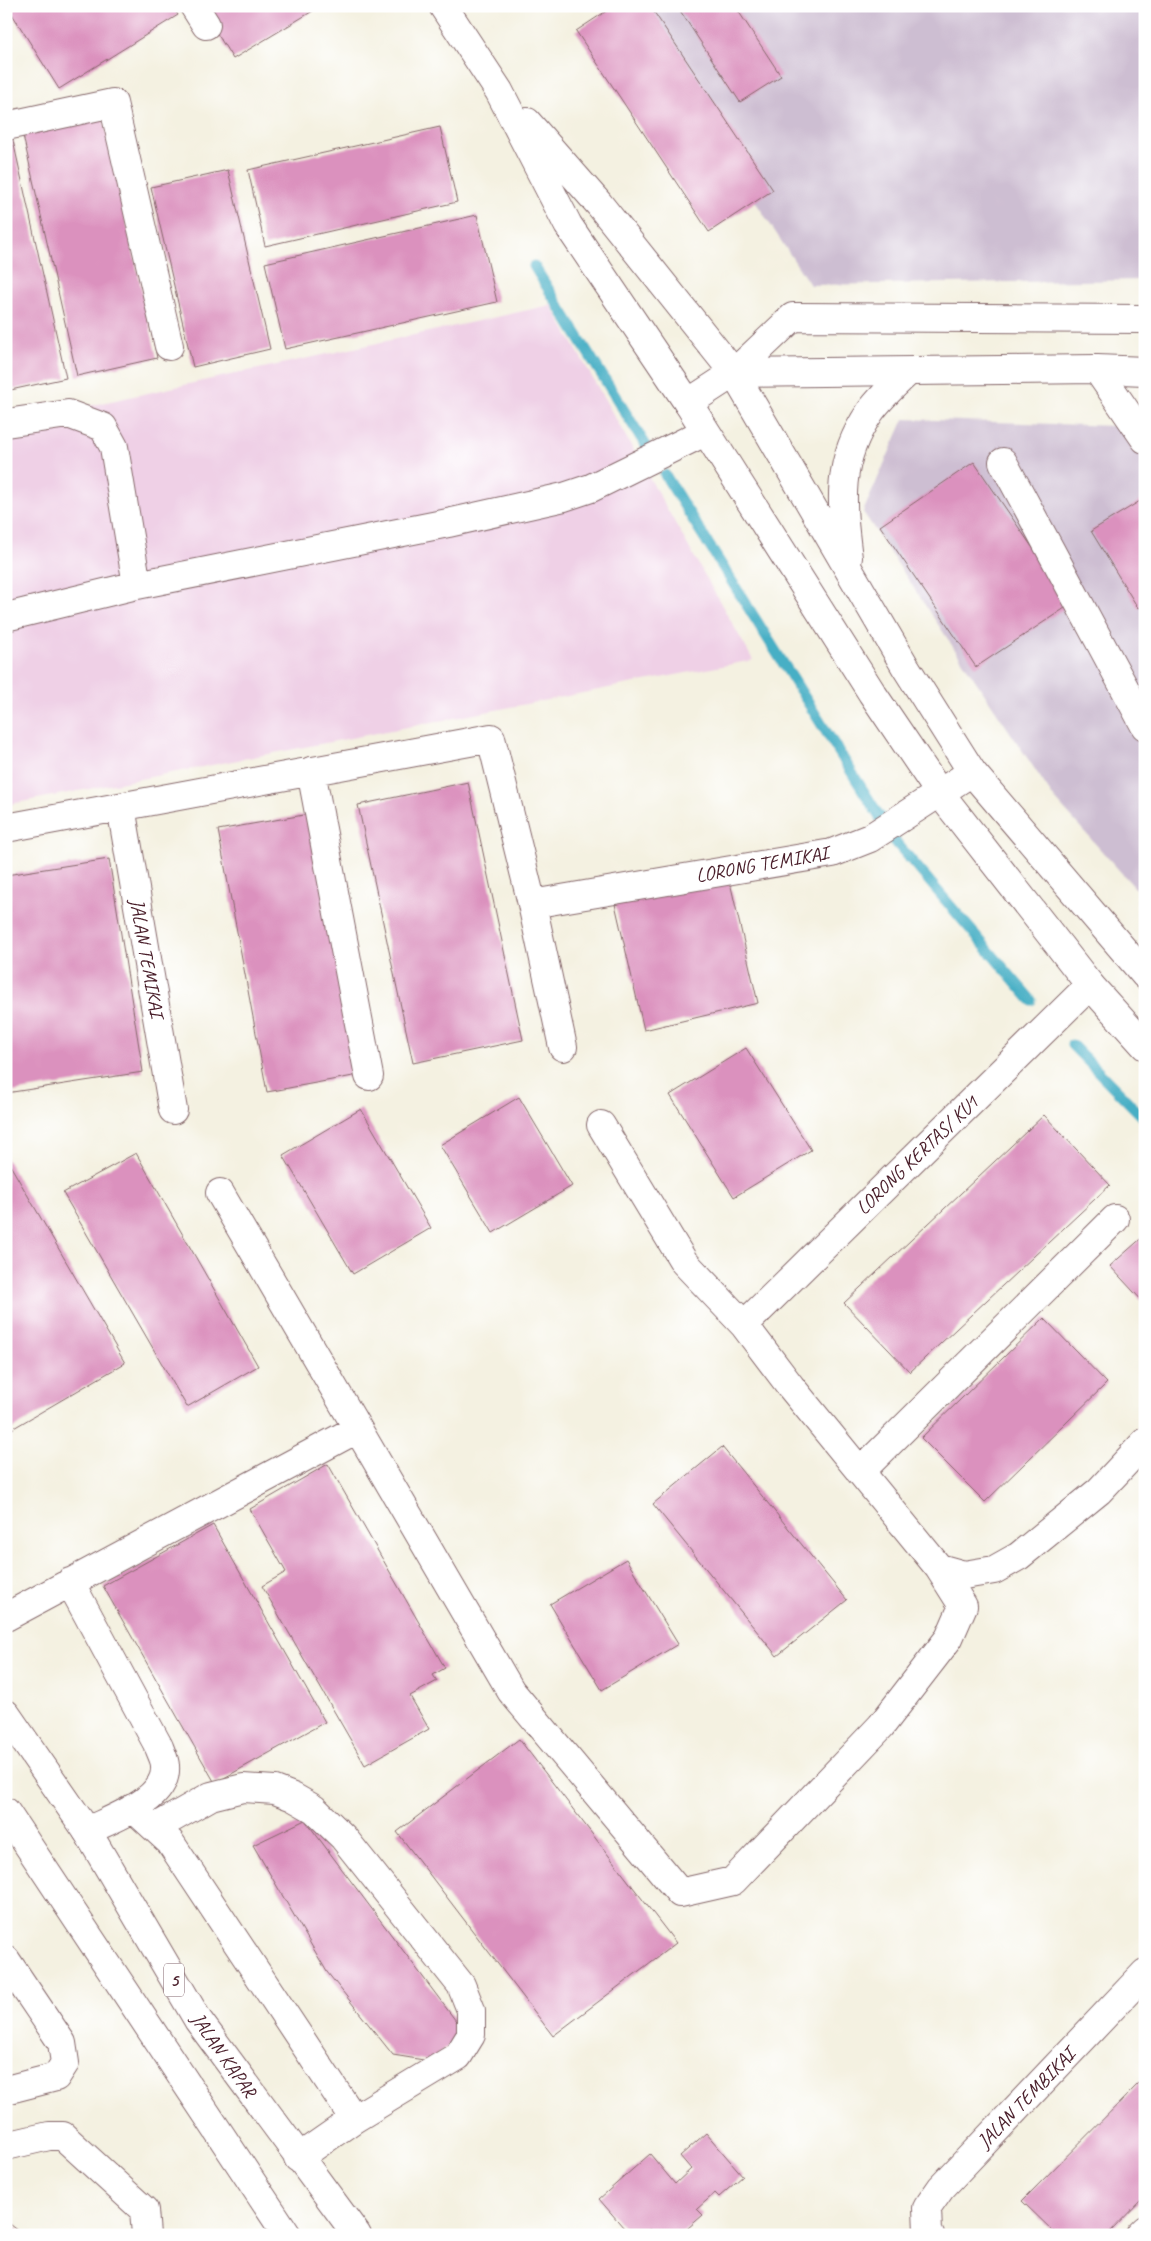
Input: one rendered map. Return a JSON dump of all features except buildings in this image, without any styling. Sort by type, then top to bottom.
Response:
[{"type":"main road","points":[[443,6],[499,91],[568,225],[688,403],[872,693],[939,792],[1090,984],[1145,1046]]},
{"type":"main road","points":[[499,91],[599,204],[734,373],[905,666],[972,772],[1145,976]]},
{"type":"main road","points":[[6,126],[113,103],[169,346]]},
{"type":"main road","points":[[688,403],[734,373],[793,317],[1145,319]]},
{"type":"main road","points":[[734,373],[1097,369],[1145,371]]},
{"type":"main road","points":[[1097,369],[1145,439]]},
{"type":"main road","points":[[850,571],[843,509],[843,476],[850,444],[870,411],[906,372]]},
{"type":"main road","points":[[6,423],[68,414],[103,427],[114,447],[137,585]]},
{"type":"main road","points":[[6,617],[137,585],[448,523],[564,497],[590,488],[705,432]]},
{"type":"main road","points":[[1003,462],[1145,726]]},
{"type":"main road","points":[[6,828],[491,738],[532,904],[563,1047]]},
{"type":"main road","points":[[311,772],[369,1076]]},
{"type":"main road","name":"LORONG TEMIKAI","points":[[532,904],[832,853],[870,838],[972,772]]},
{"type":"main road","name":"JALAN TEMIKAI","points":[[121,806],[173,1110]]},
{"type":"main road","name":"LORONG KERTAS/ KU1","points":[[744,1325],[1090,984]]},
{"type":"main road","points":[[220,1193],[511,1691],[680,1893],[733,1880],[881,1726],[949,1638],[963,1606],[939,1568],[860,1472],[744,1325],[684,1262],[601,1125]]},
{"type":"main road","points":[[860,1472],[1115,1219]]},
{"type":"main road","points":[[6,1617],[357,1429]]},
{"type":"main road","points":[[939,1568],[964,1574],[984,1572],[994,1570],[1019,1556],[1100,1491],[1145,1442]]},
{"type":"main road","points":[[70,1582],[159,1747],[165,1765],[163,1783],[152,1798],[87,1832]]},
{"type":"main road","name":"JALAN KAPAR","points":[[6,1714],[87,1832],[198,2020],[298,2158],[357,2235]]},
{"type":"main road","points":[[155,1828],[211,1796],[243,1788],[275,1790],[293,1797],[314,1809],[343,1837],[462,1985],[471,2010],[471,2035],[458,2056],[354,2119],[298,2158]]},
{"type":"main road","points":[[133,1808],[170,1842],[354,2119]]},
{"type":"main road","name":"5","points":[[8,1819],[287,2235]]},
{"type":"main road","points":[[6,1960],[62,2043],[65,2063],[56,2077],[6,2090]]},
{"type":"main road","name":"JALAN TEMBIKAI","points":[[929,2233],[927,2208],[941,2188],[1145,1973]]},
{"type":"main road","points":[[6,2146],[49,2136],[64,2136],[144,2210],[146,2235]]},
{"type":"main road","points":[[1140,2235],[1145,2230]]},
{"type":"shaded area","points":[[627,6],[1145,6],[1145,280],[810,285]]},
{"type":"shaded area","points":[[551,305],[753,660],[6,805],[6,424]]},
{"type":"shaded area","points":[[904,419],[1145,427],[1145,899],[1054,798],[863,512]]},
{"type":"waterway","points":[[534,266],[645,444]]},
{"type":"waterway","points":[[665,475],[881,819]]},
{"type":"waterway","points":[[894,840],[1031,1000]]},
{"type":"waterway","points":[[1072,1045],[1145,1119]]}]
